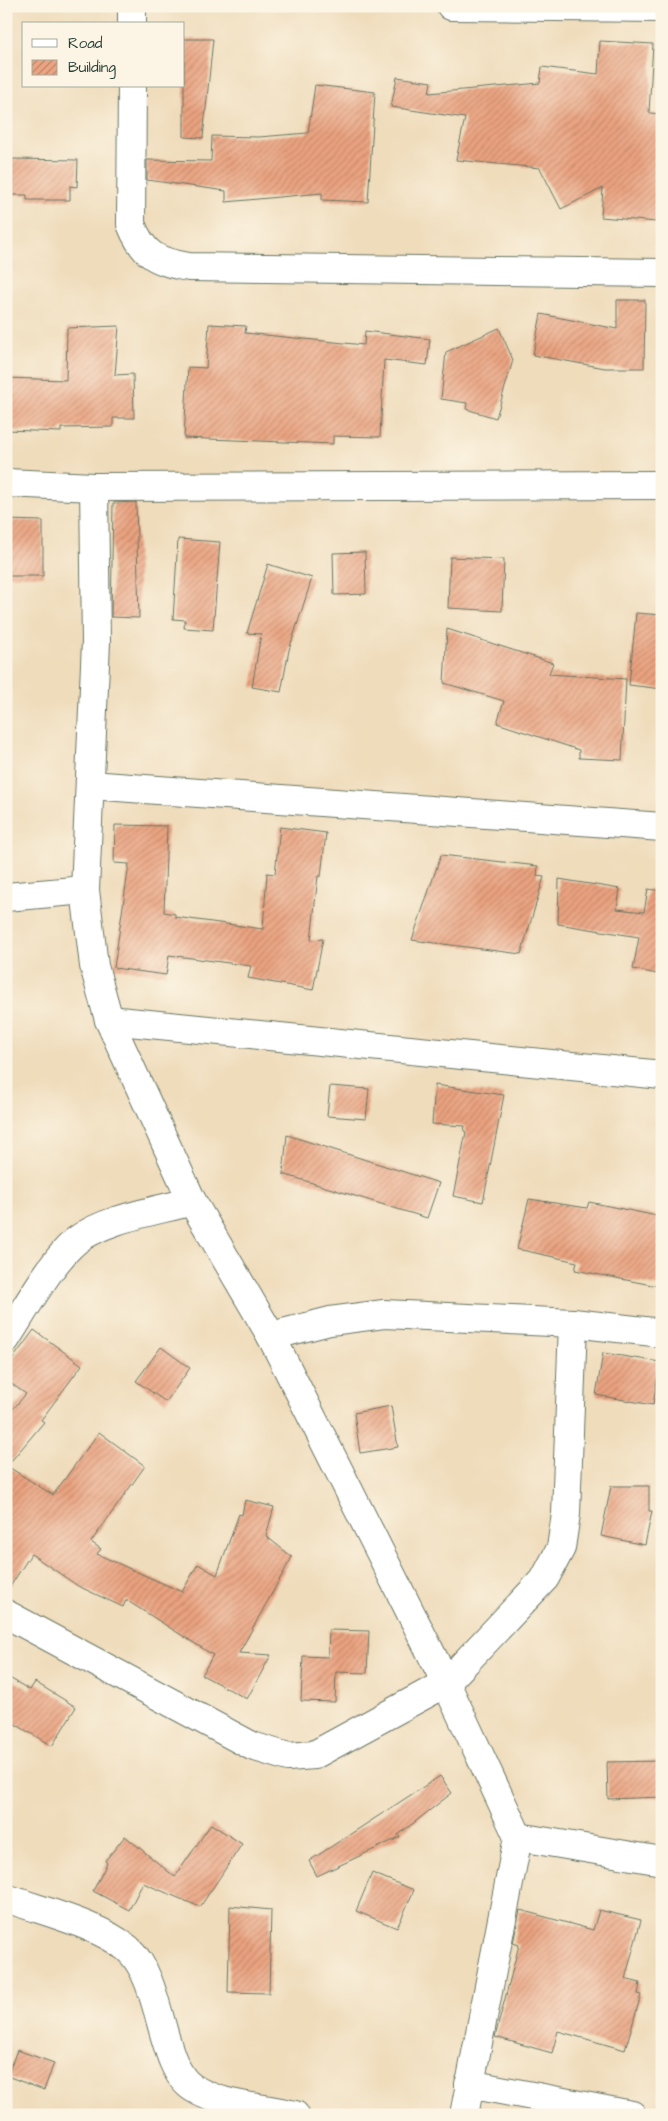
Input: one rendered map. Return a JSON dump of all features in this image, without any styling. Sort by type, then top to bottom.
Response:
[{"type":"street","points":[[132,6],[132,22]]},
{"type":"street","points":[[450,6],[662,8]]},
{"type":"street","points":[[132,88],[131,224],[136,236],[154,258],[170,264],[189,267],[662,273]]},
{"type":"street","points":[[6,483],[94,487],[662,485]]},
{"type":"street","points":[[94,487],[96,642],[85,890],[94,966],[109,1020],[192,1201],[271,1336],[446,1682],[518,1837],[464,2115]]},
{"type":"street","points":[[90,785],[662,827]]},
{"type":"street","points":[[6,897],[85,890]]},
{"type":"street","points":[[109,1020],[662,1075]]},
{"type":"street","points":[[6,1339],[49,1274],[77,1241],[104,1225],[192,1201]]},
{"type":"street","points":[[271,1336],[330,1321],[384,1314],[573,1323],[662,1333]]},
{"type":"street","points":[[6,1614],[252,1746],[288,1757],[314,1755],[446,1682],[516,1611],[544,1578],[561,1548],[566,1514],[573,1323]]},
{"type":"street","points":[[518,1837],[662,1861]]},
{"type":"street","points":[[6,1898],[105,1934],[129,1950],[146,1974],[175,2067],[191,2087],[216,2099],[287,2114]]},
{"type":"street","points":[[470,2084],[632,2115]]},
{"type":"building","points":[[185,39],[213,39],[203,138],[184,137]]},
{"type":"building","points":[[600,41],[653,44],[649,113],[662,114],[662,219],[656,219],[656,222],[601,217],[603,188],[561,209],[540,168],[456,160],[465,118],[391,107],[397,77],[431,82],[429,93],[540,83],[542,67],[598,74]]},
{"type":"building","points":[[315,85],[375,92],[368,202],[322,200],[322,193],[226,202],[226,191],[147,180],[147,160],[211,161],[212,136],[259,137],[308,133]]},
{"type":"building","points":[[12,159],[78,160],[77,187],[70,186],[70,200],[27,200],[27,195],[12,195]]},
{"type":"building","points":[[617,300],[645,300],[644,368],[605,368],[533,355],[541,314],[617,329]]},
{"type":"building","points":[[209,324],[246,326],[245,333],[364,345],[365,331],[430,339],[427,365],[384,360],[380,437],[333,436],[333,444],[184,438],[188,367],[206,368]]},
{"type":"building","points":[[119,326],[115,375],[133,374],[134,418],[113,418],[113,427],[61,428],[61,432],[6,430],[6,378],[66,380],[67,328]]},
{"type":"building","points":[[499,328],[513,360],[496,418],[466,409],[467,403],[441,399],[446,352]]},
{"type":"building","points":[[136,502],[139,618],[111,617],[113,503]]},
{"type":"building","points":[[6,520],[43,521],[43,576],[6,576]]},
{"type":"building","points":[[178,539],[220,542],[213,630],[184,628],[185,620],[173,619]]},
{"type":"building","points":[[365,552],[366,594],[334,595],[333,553]]},
{"type":"building","points":[[450,557],[504,559],[502,611],[448,608]]},
{"type":"building","points":[[268,564],[312,578],[289,650],[281,692],[252,687],[261,634],[247,633]]},
{"type":"building","points":[[636,613],[662,615],[662,689],[629,685]]},
{"type":"building","points":[[447,629],[553,663],[549,674],[626,679],[622,760],[579,758],[579,750],[497,723],[504,701],[444,683]]},
{"type":"building","points":[[115,825],[167,826],[164,912],[175,914],[175,917],[263,929],[267,873],[275,874],[280,827],[326,833],[321,876],[318,876],[311,940],[323,939],[313,990],[248,978],[251,966],[169,955],[166,975],[114,968],[129,864],[114,863]]},
{"type":"building","points":[[441,855],[538,866],[537,876],[544,877],[521,954],[412,940]]},
{"type":"building","points":[[559,879],[620,889],[617,909],[644,912],[648,889],[662,891],[662,975],[633,969],[639,937],[558,924]]},
{"type":"building","points":[[435,1085],[504,1095],[483,1202],[453,1196],[466,1132],[464,1131],[465,1126],[432,1124]]},
{"type":"building","points":[[330,1086],[369,1089],[366,1119],[327,1116]]},
{"type":"building","points":[[287,1135],[439,1183],[427,1218],[283,1174]]},
{"type":"building","points":[[529,1199],[587,1208],[589,1202],[662,1217],[662,1287],[575,1270],[577,1262],[517,1249]]},
{"type":"building","points":[[34,1330],[82,1365],[41,1420],[44,1422],[7,1466],[53,1495],[99,1432],[145,1466],[91,1542],[101,1549],[97,1554],[182,1592],[198,1564],[217,1575],[239,1514],[242,1515],[245,1500],[274,1507],[266,1536],[292,1557],[239,1653],[271,1655],[247,1699],[202,1675],[213,1655],[126,1600],[123,1607],[78,1586],[31,1554],[6,1593],[6,1417],[26,1394],[6,1380],[6,1368]]},
{"type":"building","points":[[161,1347],[190,1368],[166,1402],[136,1381]]},
{"type":"building","points":[[603,1353],[660,1362],[653,1405],[596,1395]]},
{"type":"building","points":[[391,1406],[398,1447],[360,1453],[354,1413]]},
{"type":"building","points":[[611,1486],[649,1486],[649,1511],[652,1511],[645,1545],[601,1536]]},
{"type":"building","points":[[329,1630],[369,1631],[367,1673],[336,1672],[335,1702],[301,1701],[303,1656],[328,1657]]},
{"type":"building","points":[[6,1676],[30,1690],[35,1682],[76,1707],[52,1746],[15,1724],[6,1724]]},
{"type":"building","points":[[662,1761],[662,1797],[608,1799],[607,1762]]},
{"type":"building","points":[[440,1776],[452,1793],[398,1835],[400,1837],[317,1876],[309,1861]]},
{"type":"building","points":[[211,1824],[242,1844],[200,1907],[143,1883],[129,1910],[93,1891],[107,1863],[105,1861],[125,1836],[175,1877]]},
{"type":"building","points":[[372,1873],[414,1890],[397,1928],[356,1911]]},
{"type":"building","points":[[230,1906],[271,1910],[269,1993],[228,1992]]},
{"type":"building","points":[[520,1910],[593,1930],[599,1910],[641,1920],[625,1979],[640,1983],[638,1994],[641,1995],[625,2050],[558,2031],[552,2053],[495,2037],[519,1945],[513,1943]]},
{"type":"building","points":[[17,2050],[54,2063],[44,2090],[7,2076]]}]
